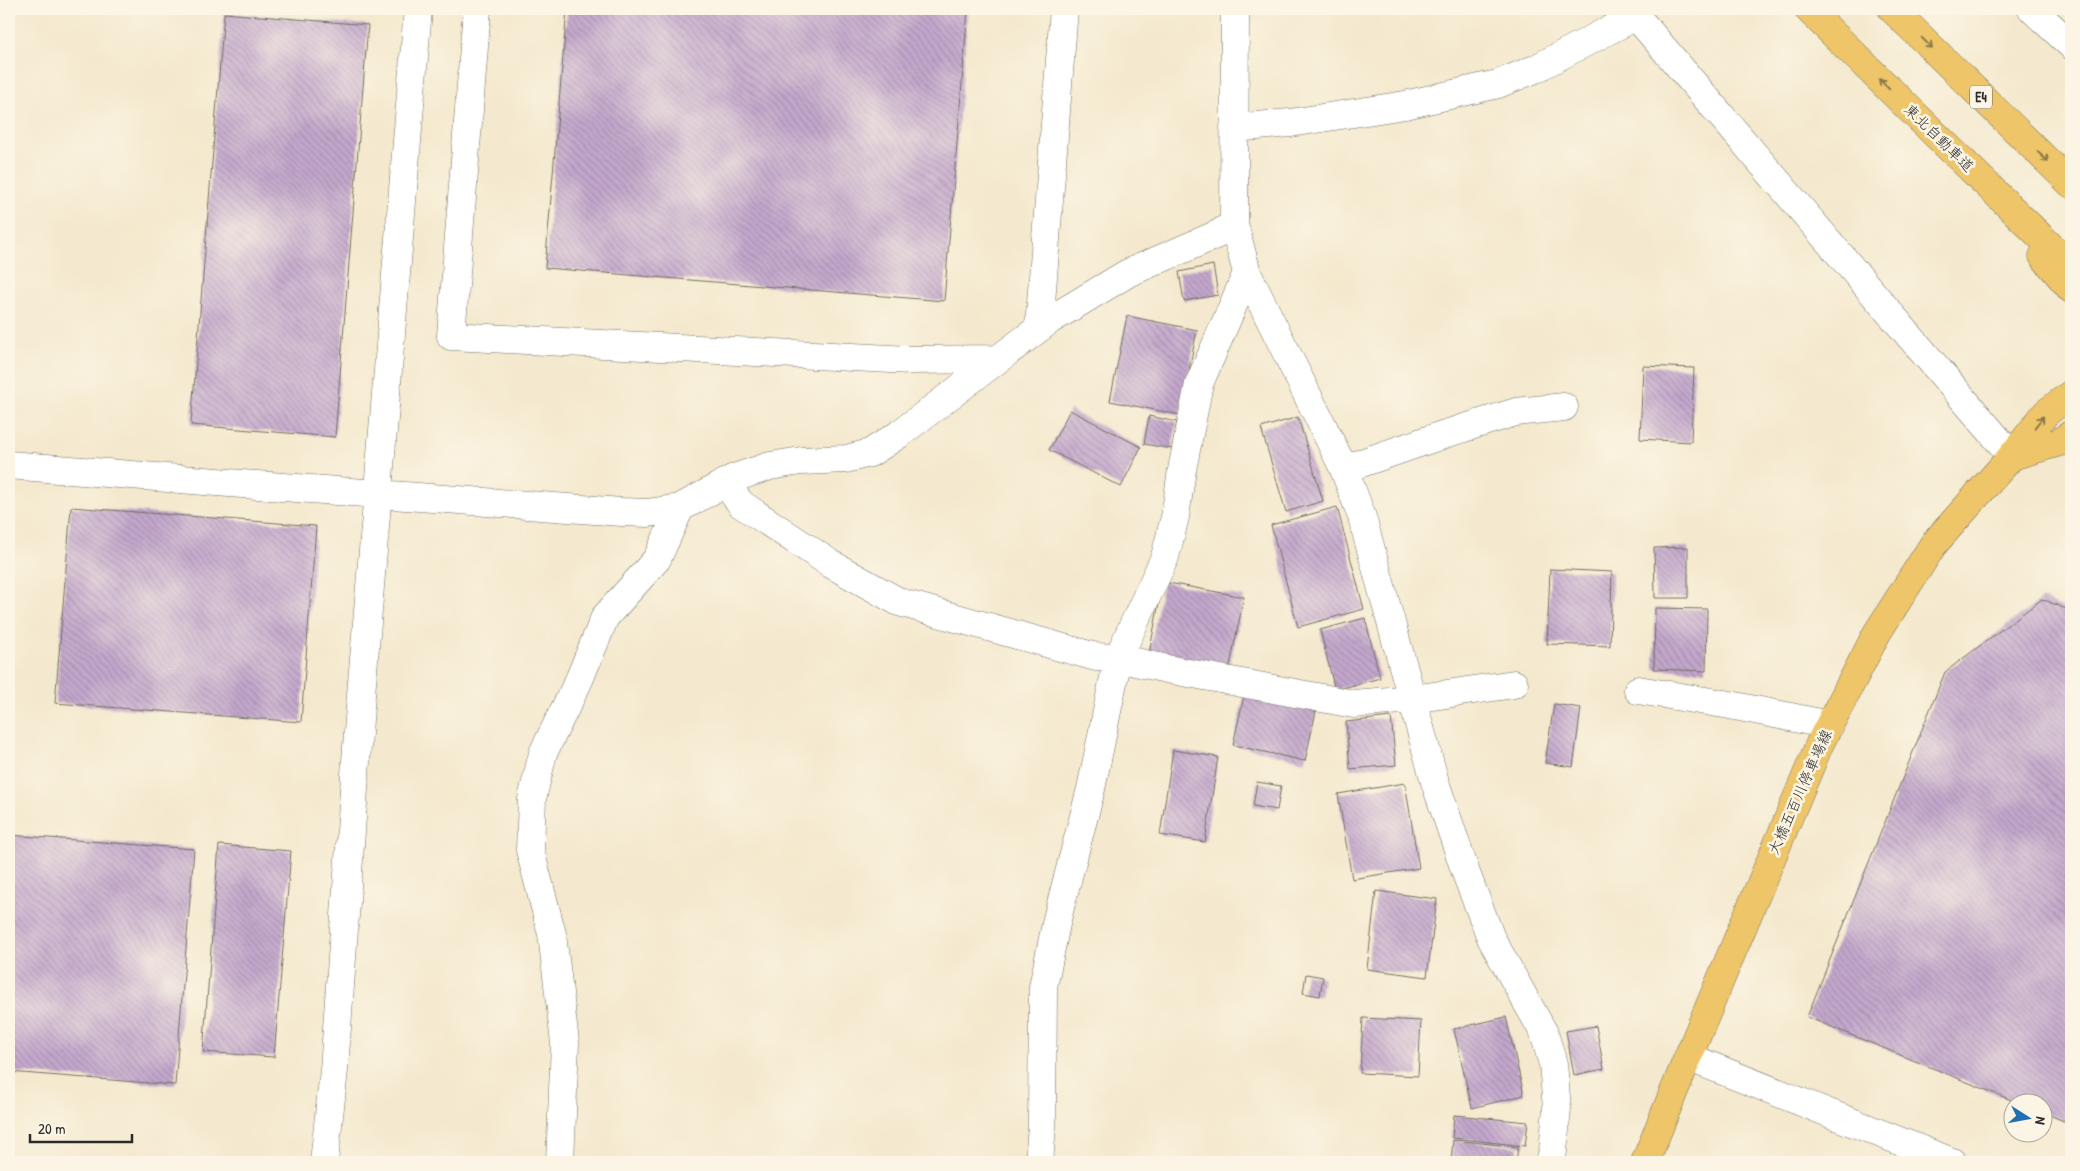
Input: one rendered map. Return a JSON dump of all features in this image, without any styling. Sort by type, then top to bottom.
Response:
[{"type":"main road","name":"東北自動車道","points":[[1808,9],[2071,266]]},
{"type":"main road","name":"E4","points":[[1892,9],[2071,184]]},
{"type":"main road","points":[[1944,143],[2071,289]]},
{"type":"main road","name":"大橋五百川停車場線","points":[[1646,1162],[1820,743],[1877,634],[1933,544],[2012,456],[2046,413],[2071,394]]},
{"type":"main road","points":[[2012,456],[2068,443]]},
{"type":"street","points":[[324,1162],[334,1070],[360,709],[418,9]]},
{"type":"street","points":[[477,9],[451,336],[910,360],[998,359]]},
{"type":"street","points":[[1038,328],[1064,9]]},
{"type":"street","points":[[1235,9],[1234,224],[1247,273],[1344,469],[1362,517],[1435,782],[1487,930],[1544,1033],[1553,1064],[1557,1108],[1550,1162]]},
{"type":"street","points":[[2032,9],[2071,45]]},
{"type":"street","points":[[1234,128],[1290,123],[1404,105],[1498,84],[1535,70],[1633,12],[2012,456]]},
{"type":"street","points":[[9,465],[648,514],[680,508],[725,483],[770,466],[801,461],[846,460],[870,453],[898,435],[1038,328],[1128,272],[1218,234],[1234,224]]},
{"type":"street","points":[[1039,1162],[1042,1126],[1043,987],[1057,919],[1091,789],[1118,658],[1165,557],[1175,518],[1182,470],[1199,384],[1247,273]]},
{"type":"street","points":[[1344,469],[1516,412],[1564,406]]},
{"type":"street","points":[[725,483],[741,504],[831,564],[898,602],[1096,656],[1118,658],[1354,704],[1413,699],[1514,684]]},
{"type":"street","points":[[560,1162],[565,1044],[552,934],[530,850],[532,800],[542,753],[579,680],[605,617],[657,559],[680,508]]},
{"type":"street","points":[[1638,690],[1730,705],[1830,725]]},
{"type":"street","points":[[1688,1057],[1952,1162]]},
{"type":"building","points":[[567,9],[968,9],[944,301],[545,268]]},
{"type":"building","points":[[224,13],[368,25],[335,437],[191,425]]},
{"type":"building","points":[[1213,265],[1218,295],[1184,301],[1179,272]]},
{"type":"building","points":[[1127,316],[1197,330],[1180,415],[1110,401]]},
{"type":"building","points":[[1643,366],[1694,368],[1691,442],[1640,439]]},
{"type":"building","points":[[1070,410],[1141,447],[1121,487],[1049,450]]},
{"type":"building","points":[[1149,416],[1177,422],[1172,449],[1144,444]]},
{"type":"building","points":[[1298,417],[1323,501],[1286,512],[1261,428]]},
{"type":"building","points":[[71,507],[316,526],[301,722],[55,703]]},
{"type":"building","points":[[1337,507],[1364,609],[1298,627],[1271,525]]},
{"type":"building","points":[[1688,547],[1688,598],[1655,598],[1654,548]]},
{"type":"building","points":[[1550,569],[1612,572],[1610,646],[1547,644]]},
{"type":"building","points":[[1163,582],[1244,597],[1229,670],[1149,654]]},
{"type":"building","points":[[2042,599],[2071,611],[2071,1124],[2052,1116],[2052,1094],[2002,1094],[2002,1096],[1807,1017],[1945,672]]},
{"type":"building","points":[[1655,608],[1707,609],[1706,671],[1654,669]]},
{"type":"building","points":[[1365,618],[1380,678],[1335,690],[1320,630]]},
{"type":"building","points":[[1244,696],[1316,711],[1305,761],[1233,745]]},
{"type":"building","points":[[1554,704],[1581,708],[1573,767],[1545,763]]},
{"type":"building","points":[[1391,717],[1396,765],[1350,769],[1346,722]]},
{"type":"building","points":[[1173,750],[1218,757],[1205,842],[1160,835]]},
{"type":"building","points":[[1257,782],[1281,786],[1277,810],[1253,806]]},
{"type":"building","points":[[1405,783],[1419,868],[1352,879],[1338,794]]},
{"type":"building","points":[[9,835],[194,849],[175,1085],[9,1072]]},
{"type":"building","points":[[219,845],[291,851],[274,1057],[203,1052]]},
{"type":"building","points":[[1376,891],[1437,899],[1427,977],[1367,969]]},
{"type":"building","points":[[1306,974],[1323,977],[1320,996],[1303,993]]},
{"type":"building","points":[[1506,1017],[1524,1095],[1472,1108],[1454,1029]]},
{"type":"building","points":[[1363,1018],[1421,1021],[1418,1076],[1360,1073]]},
{"type":"building","points":[[1596,1026],[1604,1069],[1574,1075],[1566,1031]]},
{"type":"building","points":[[1454,1115],[1528,1122],[1525,1146],[1452,1138]]},
{"type":"building","points":[[1453,1140],[1518,1147],[1516,1162],[1451,1162]]}]
